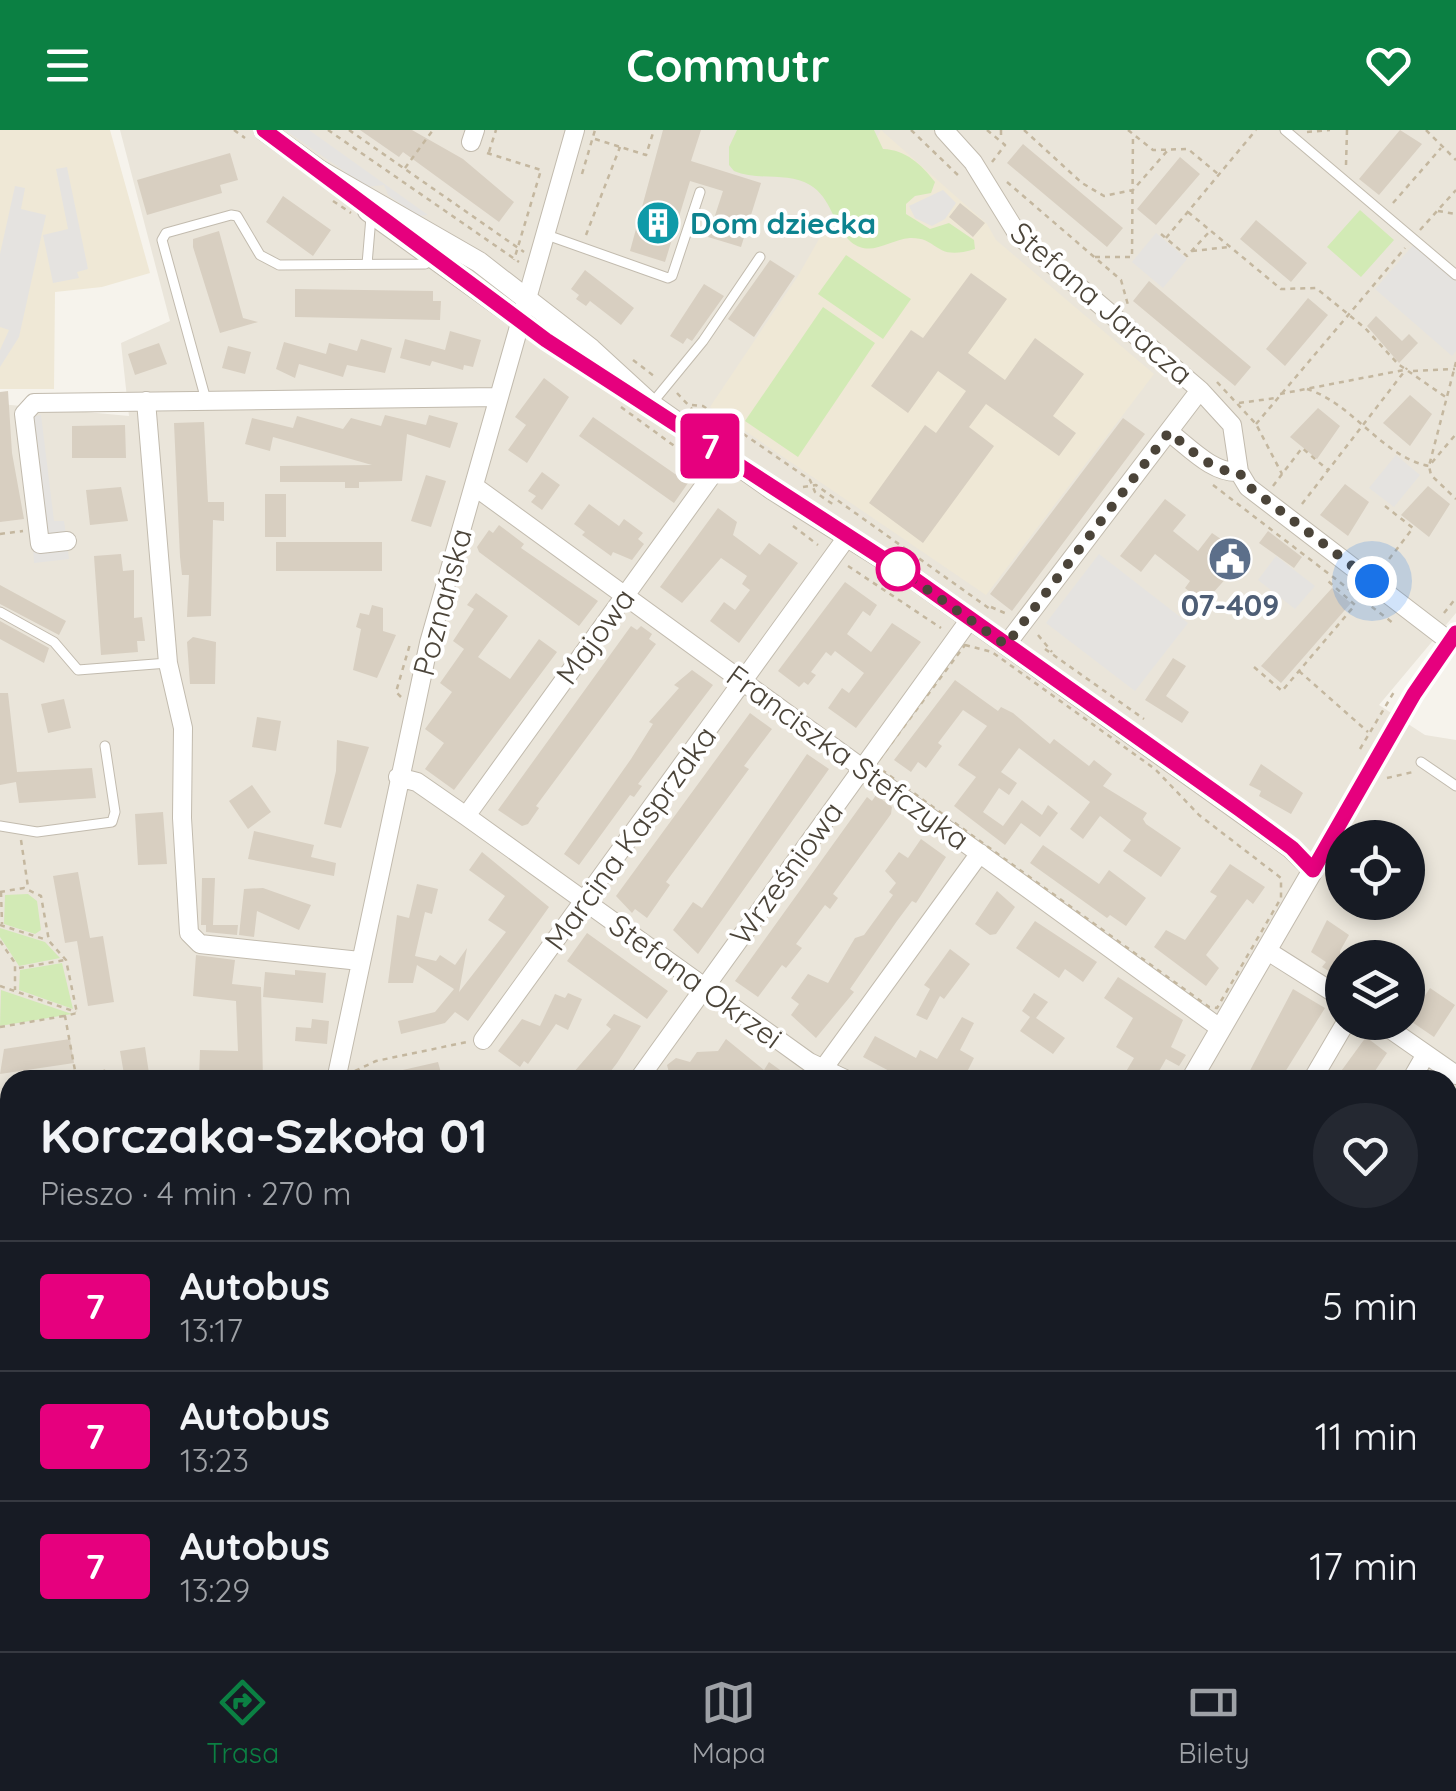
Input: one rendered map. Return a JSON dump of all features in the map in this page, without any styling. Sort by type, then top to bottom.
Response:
[{"type":"street","name":"Stefana Jaracza","points":[[944,130],[966,151],[1018,235],[1204,382],[1169,432],[1218,468],[1239,472],[1248,486],[1453,637]]},
{"type":"street","name":"Poznańska","points":[[343,1070],[360,961],[398,777],[544,234],[580,133]]},
{"type":"street","points":[[257,135],[456,247],[527,299],[651,404],[847,537],[978,612],[1006,645],[1292,848],[1313,870]]},
{"type":"street","points":[[320,170],[371,220],[435,258],[594,372],[651,404]]},
{"type":"street","points":[[1204,382],[1232,426],[1239,472]]},
{"type":"street","points":[[67,541],[40,544],[26,408],[34,403],[498,397]]},
{"type":"street","points":[[146,401],[168,663],[183,728],[182,818],[192,939],[200,944],[360,961]]},
{"type":"street","points":[[1006,645],[1169,432]]},
{"type":"street","name":"Majowa","points":[[466,816],[726,457]]},
{"type":"street","name":"Franciszka Stefczyka","points":[[474,486],[1221,1028]]},
{"type":"street","name":"Marcina Kasprzaka","points":[[483,1040],[847,537]]},
{"type":"street","name":"Wrześniowa","points":[[645,1070],[862,768],[960,642],[978,612]]},
{"type":"street","points":[[1197,1070],[1414,694],[1453,637]]},
{"type":"street","name":"Stefana Okrzei","points":[[398,777],[417,782],[466,816],[704,986],[813,1070]]},
{"type":"street","points":[[824,1070],[980,853]]},
{"type":"street","points":[[1266,950],[1325,987]]},
{"type":"street","points":[[1318,1070],[1335,1040]]},
{"type":"street","points":[[1406,1040],[1449,1070]]},
{"type":"street","points":[[1417,1070],[1426,1054]]},
{"type":"lane","points":[[1287,132],[1456,274]]},
{"type":"lane","points":[[544,234],[662,278],[672,276],[700,192]]},
{"type":"lane","points":[[206,400],[162,240],[166,233],[231,215],[237,216],[260,254],[271,263],[298,268],[424,264],[435,258]]},
{"type":"lane","points":[[367,264],[371,220]]},
{"type":"lane","points":[[651,404],[703,342],[760,256]]},
{"type":"lane","points":[[0,612],[54,642],[78,670],[168,663]]},
{"type":"lane","points":[[0,826],[46,832],[114,820],[106,746]]},
{"type":"lane","points":[[1421,762],[1456,786]]},
{"type":"path","points":[[234,130],[257,135]]},
{"type":"path","points":[[328,130],[515,259],[541,170],[489,154],[473,136]]},
{"type":"path","points":[[349,130],[520,251]]},
{"type":"path","points":[[405,168],[433,130]]},
{"type":"path","points":[[489,154],[496,130]]},
{"type":"path","points":[[580,133],[646,155],[654,130]]},
{"type":"path","points":[[910,130],[967,184]]},
{"type":"path","points":[[987,130],[1004,145],[992,170]]},
{"type":"path","points":[[1001,130],[1001,138]]},
{"type":"path","points":[[1024,130],[1094,193],[1115,197],[1133,190],[1168,150]]},
{"type":"path","points":[[1128,130],[1152,150],[1188,150],[1219,175]]},
{"type":"path","points":[[1211,230],[1187,256],[1163,236],[1256,130]]},
{"type":"path","points":[[1287,132],[1330,130]]},
{"type":"path","points":[[1346,182],[1347,130]]},
{"type":"path","points":[[1429,131],[1456,160]]},
{"type":"path","points":[[1094,257],[1132,257],[1133,134]]},
{"type":"path","points":[[582,246],[620,147]]},
{"type":"path","points":[[1384,214],[1441,148]]},
{"type":"path","points":[[1005,181],[1125,286],[1128,306]]},
{"type":"path","points":[[1256,424],[1456,190]]},
{"type":"path","points":[[325,195],[371,220]]},
{"type":"path","points":[[1438,211],[1456,214]]},
{"type":"path","points":[[1188,212],[1281,288],[1316,288],[1398,364],[1447,398]]},
{"type":"path","points":[[1192,251],[1230,246]]},
{"type":"path","points":[[1456,362],[1429,466],[1430,475],[1456,499]]},
{"type":"path","points":[[1238,403],[1407,368]]},
{"type":"path","points":[[1300,506],[1407,368]]},
{"type":"path","points":[[1413,371],[1455,369]]},
{"type":"path","points":[[1204,382],[1238,403],[1256,424],[1282,474]]},
{"type":"path","points":[[1308,389],[1327,396],[1415,463],[1429,466]]},
{"type":"path","points":[[690,404],[703,406],[813,485],[815,492],[875,533],[904,546],[978,612]]},
{"type":"path","points":[[1429,466],[1456,434]]},
{"type":"path","points":[[1273,486],[1302,448],[1328,470]]},
{"type":"path","points":[[1413,469],[1415,463]]},
{"type":"path","points":[[1208,481],[1392,623],[1397,617]]},
{"type":"path","points":[[1382,568],[1413,528],[1385,506]]},
{"type":"path","points":[[781,517],[823,550]]},
{"type":"path","points":[[0,534],[30,530]]},
{"type":"path","points":[[838,563],[960,642],[992,652],[1155,769],[1200,815],[1281,878],[1282,898],[1217,1008],[1209,1007],[875,765],[960,642]]},
{"type":"path","points":[[1254,667],[1282,691],[1356,605],[1328,581]]},
{"type":"path","points":[[404,700],[396,692],[412,638]]},
{"type":"path","points":[[1298,671],[1369,732]]},
{"type":"path","points":[[1358,758],[1369,732],[1400,684]]},
{"type":"path","points":[[19,830],[28,888]]},
{"type":"path","points":[[49,941],[41,896],[28,888],[1,892],[1,925],[49,941],[66,960],[77,1012]]},
{"type":"path","points":[[0,940],[16,968],[15,991]]},
{"type":"path","points":[[16,968],[66,960]]},
{"type":"path","points":[[0,986],[77,1012]]},
{"type":"path","points":[[0,1027],[77,1012]]},
{"type":"path","points":[[66,1016],[75,1070]]},
{"type":"path","points":[[361,1070],[410,1052],[483,1040]]},
{"type":"shaded area","points":[[0,130],[110,130],[150,273],[102,287],[55,292],[54,389],[0,389]]},
{"type":"shaded area","points":[[120,130],[1456,130],[1456,613],[1379,705],[1425,735],[1456,740],[1456,1070],[0,1070],[0,404],[129,416],[121,343],[170,321]]},
{"type":"shaded area","points":[[285,130],[309,130],[428,215],[418,216],[388,195],[384,185],[367,187]]},
{"type":"shaded area","points":[[881,130],[987,224],[996,240],[1154,374],[986,595],[710,407],[798,276]]},
{"type":"shaded area","points":[[67,167],[88,269],[77,272],[79,278],[53,283],[43,235],[68,229],[56,169]]},
{"type":"shaded area","points":[[15,186],[25,188],[21,209],[46,215],[19,337],[0,367],[0,350],[9,330],[0,327],[0,254]]},
{"type":"shaded area","points":[[943,190],[956,203],[945,219],[932,226],[915,218],[909,206]]},
{"type":"shaded area","points":[[1156,233],[1187,259],[1163,288],[1132,262]]},
{"type":"shaded area","points":[[1414,244],[1456,281],[1456,351],[1452,356],[1375,289]]},
{"type":"shaded area","points":[[41,415],[54,521],[64,521],[69,559],[34,563],[25,418]]},
{"type":"shaded area","points":[[1396,455],[1420,475],[1394,507],[1369,488]]},
{"type":"shaded area","points":[[1099,554],[1188,623],[1135,691],[1046,623]]},
{"type":"shaded area","points":[[1276,556],[1315,586],[1295,609],[1258,580]]},
{"type":"green space","points":[[737,130],[874,130],[883,149],[912,159],[935,182],[931,193],[915,196],[906,204],[906,214],[930,229],[949,223],[974,240],[975,249],[951,253],[927,241],[910,238],[873,248],[858,247],[845,236],[823,197],[810,185],[734,171],[729,165],[729,147]]},
{"type":"green space","points":[[1360,210],[1394,240],[1361,277],[1327,247]]},
{"type":"green space","points":[[846,255],[911,299],[883,339],[818,294]]},
{"type":"green space","points":[[823,307],[875,343],[798,457],[745,421]]},
{"type":"green space","points":[[28,894],[37,901],[41,930],[35,934],[4,924],[5,895]]},
{"type":"green space","points":[[0,928],[45,942],[60,958],[19,966],[0,937]]},
{"type":"green space","points":[[62,963],[73,1009],[19,990],[20,970]]},
{"type":"green space","points":[[1,990],[72,1014],[0,1026]]},
{"type":"building","points":[[360,130],[412,130],[463,159],[514,202],[499,222],[403,152],[399,157]]},
{"type":"building","points":[[663,130],[701,130],[691,161],[761,183],[741,247],[708,237],[723,191],[690,181],[665,262],[630,251]]},
{"type":"building","points":[[1400,130],[1422,144],[1379,195],[1359,179]]},
{"type":"building","points":[[1023,144],[1123,228],[1107,247],[1007,163]]},
{"type":"building","points":[[230,153],[238,180],[220,185],[222,193],[147,215],[137,180]]},
{"type":"building","points":[[1180,157],[1200,174],[1156,225],[1137,209]]},
{"type":"building","points":[[283,196],[331,230],[313,256],[266,222]]},
{"type":"building","points":[[960,203],[985,223],[973,237],[949,217]]},
{"type":"building","points":[[1256,220],[1307,263],[1291,282],[1240,239]]},
{"type":"building","points":[[219,231],[243,318],[258,322],[220,333],[193,247],[193,239]]},
{"type":"building","points":[[770,260],[795,276],[754,337],[728,319]]},
{"type":"building","points":[[585,270],[634,308],[621,325],[590,301],[586,306],[576,299],[579,295],[571,289]]},
{"type":"building","points":[[971,273],[1007,299],[968,353],[1005,380],[1035,338],[1084,374],[1053,416],[1076,433],[1059,456],[986,404],[969,427],[994,446],[923,543],[869,503],[925,425],[936,433],[966,391],[938,371],[908,413],[871,386],[911,330],[923,338]]},
{"type":"building","points":[[1149,281],[1251,367],[1235,386],[1133,301]]},
{"type":"building","points":[[704,284],[724,296],[692,341],[687,338],[683,344],[670,336]]},
{"type":"building","points":[[295,289],[433,291],[433,301],[441,301],[440,320],[295,317]]},
{"type":"building","points":[[1308,298],[1328,315],[1285,366],[1266,349]]},
{"type":"building","points":[[1376,316],[1402,341],[1409,334],[1418,343],[1399,363],[1367,326]]},
{"type":"building","points":[[450,331],[481,340],[473,367],[464,365],[463,370],[432,361],[430,366],[400,358],[405,339],[445,350]]},
{"type":"building","points":[[361,339],[392,348],[385,373],[347,365],[343,377],[299,364],[295,378],[276,369],[284,342],[326,354],[329,343],[357,351]]},
{"type":"building","points":[[159,343],[167,364],[135,375],[128,354]]},
{"type":"building","points":[[228,346],[251,352],[245,374],[222,368]]},
{"type":"building","points":[[544,378],[569,397],[527,463],[508,450],[526,425],[515,417]]},
{"type":"building","points":[[8,391],[12,453],[24,519],[0,522],[0,392]]},
{"type":"building","points":[[1410,395],[1432,414],[1410,446],[1383,423]]},
{"type":"building","points":[[1318,408],[1340,426],[1317,459],[1290,437]]},
{"type":"building","points":[[385,415],[426,425],[429,415],[458,423],[450,448],[407,434],[402,481],[359,482],[359,488],[345,488],[345,482],[280,482],[280,466],[372,465],[273,437],[270,451],[245,444],[252,418],[293,428],[297,416],[343,429],[351,418],[381,426]]},
{"type":"building","points":[[593,417],[688,483],[674,503],[579,436]]},
{"type":"building","points":[[1123,418],[1145,434],[1012,611],[990,594]]},
{"type":"building","points":[[204,422],[208,502],[224,502],[224,521],[213,520],[211,616],[187,617],[189,575],[182,575],[180,557],[174,423]]},
{"type":"building","points":[[125,425],[126,458],[72,458],[72,426]]},
{"type":"building","points":[[542,472],[560,485],[542,510],[531,502],[536,496],[528,491]]},
{"type":"building","points":[[426,475],[446,481],[431,527],[411,521]]},
{"type":"building","points":[[1345,484],[1369,502],[1348,536],[1320,515]]},
{"type":"building","points":[[1428,486],[1450,504],[1429,537],[1401,515]]},
{"type":"building","points":[[121,487],[128,521],[90,525],[86,490]]},
{"type":"building","points":[[265,494],[286,494],[286,537],[265,537]]},
{"type":"building","points":[[1165,499],[1186,515],[1173,531],[1198,551],[1212,533],[1246,556],[1204,603],[1185,588],[1190,581],[1155,554],[1141,572],[1120,556]]},
{"type":"building","points":[[589,504],[619,526],[624,519],[643,533],[638,539],[644,544],[632,560],[613,552],[611,556],[582,535],[585,532],[574,524]]},
{"type":"building","points":[[718,508],[737,522],[733,535],[760,555],[769,543],[798,563],[739,643],[710,621],[724,602],[735,610],[750,590],[742,584],[747,576],[721,558],[682,603],[660,587]]},
{"type":"building","points":[[499,525],[524,544],[521,548],[598,601],[579,626],[479,552],[477,547],[489,530],[493,533]]},
{"type":"building","points":[[1268,531],[1302,557],[1294,568],[1259,543]]},
{"type":"building","points":[[276,542],[382,542],[382,571],[276,571]]},
{"type":"building","points":[[121,554],[123,571],[134,570],[134,618],[142,617],[145,641],[137,641],[138,652],[101,655],[94,556]]},
{"type":"building","points":[[845,582],[877,605],[870,616],[863,611],[847,634],[871,652],[892,623],[921,642],[856,728],[828,708],[842,688],[849,693],[864,673],[835,651],[831,656],[826,652],[811,672],[816,675],[808,685],[804,682],[799,687],[778,671]]},
{"type":"building","points":[[0,585],[66,621],[59,635],[0,604]]},
{"type":"building","points":[[1332,588],[1351,603],[1281,683],[1261,666]]},
{"type":"building","points":[[476,593],[508,616],[478,657],[510,679],[539,639],[557,652],[454,790],[425,769],[444,743],[425,729],[452,692],[440,683],[464,649],[453,641],[474,609],[467,605]]},
{"type":"building","points":[[372,605],[383,608],[383,631],[396,635],[377,678],[353,670],[360,613],[369,615]]},
{"type":"building","points":[[0,621],[49,648],[44,663],[0,639]]},
{"type":"building","points":[[631,626],[637,630],[641,626],[652,634],[649,639],[656,644],[536,806],[539,808],[528,824],[522,826],[498,810]]},
{"type":"building","points":[[193,637],[216,642],[215,684],[190,684],[187,642]]},
{"type":"building","points":[[1173,658],[1186,666],[1166,696],[1189,712],[1182,723],[1145,700]]},
{"type":"building","points":[[692,670],[713,685],[638,784],[642,786],[634,797],[630,795],[579,865],[564,854],[631,759],[653,724],[649,722],[679,688],[674,685]]},
{"type":"building","points":[[955,680],[998,711],[1001,707],[1013,713],[1050,744],[1054,739],[1089,766],[1094,760],[1112,774],[1103,786],[1147,813],[1143,819],[1146,824],[1181,848],[1161,877],[1123,851],[1131,840],[1100,816],[1083,839],[1070,829],[1090,802],[1019,748],[1001,772],[1017,783],[1009,795],[999,788],[983,812],[1003,826],[1022,800],[1042,815],[1048,805],[1058,813],[1040,837],[1021,823],[1005,845],[954,806],[976,777],[958,765],[987,726],[963,710],[938,743],[942,746],[926,768],[918,762],[911,772],[894,760]]},
{"type":"building","points":[[0,693],[8,693],[17,772],[92,768],[96,798],[19,803],[16,782],[0,785]]},
{"type":"building","points":[[64,699],[71,728],[48,733],[41,704]]},
{"type":"building","points":[[750,713],[772,729],[744,766],[749,769],[666,882],[670,885],[647,918],[635,909],[632,913],[616,896]]},
{"type":"building","points":[[257,717],[281,721],[276,751],[252,747]]},
{"type":"building","points":[[337,740],[369,747],[341,828],[324,824],[336,771]]},
{"type":"building","points":[[807,754],[829,769],[698,954],[673,930],[693,902],[702,908]]},
{"type":"building","points":[[1261,764],[1303,793],[1291,814],[1259,796],[1261,791],[1249,785]]},
{"type":"building","points":[[252,785],[271,812],[248,829],[229,801]]},
{"type":"building","points":[[876,795],[892,807],[891,814],[833,894],[838,898],[830,909],[825,905],[796,944],[802,948],[786,968],[782,965],[758,997],[735,981],[867,797],[872,801]]},
{"type":"building","points":[[163,812],[167,864],[138,865],[135,814]]},
{"type":"building","points":[[254,831],[314,845],[311,857],[336,863],[334,876],[248,859]]},
{"type":"building","points":[[921,839],[946,857],[850,989],[854,992],[816,1038],[791,1015],[799,1004],[791,998],[808,974],[828,983],[855,938],[864,935],[893,895],[889,892],[896,883],[885,871],[899,852],[908,858]]},
{"type":"building","points":[[1043,845],[1099,884],[1109,870],[1146,898],[1126,926],[1110,915],[1107,918],[1030,863]]},
{"type":"building","points":[[482,852],[549,907],[468,1021],[455,1012],[445,1023],[401,1034],[398,1021],[435,1012],[454,989],[417,965],[413,983],[388,983],[397,915],[409,918],[417,884],[438,889],[432,914],[425,912],[415,956],[436,961],[440,955],[455,965],[467,948],[459,992],[506,932],[488,920],[505,896],[469,870]]},
{"type":"building","points":[[1230,864],[1265,887],[1253,904],[1247,899],[1206,955],[1219,968],[1206,986],[1154,947],[1166,930],[1185,940],[1217,896],[1210,892]]},
{"type":"building","points":[[78,872],[90,938],[103,936],[114,1002],[88,1006],[77,941],[65,943],[53,876]]},
{"type":"building","points":[[202,878],[215,878],[213,925],[238,925],[237,935],[206,932],[206,925],[201,925]]},
{"type":"building","points":[[263,888],[311,905],[299,930],[257,911],[254,937],[239,935],[244,889]]},
{"type":"building","points":[[997,891],[1015,907],[996,934],[990,935],[975,924]]},
{"type":"building","points":[[1327,920],[1349,935],[1346,940],[1325,940],[1325,961],[1311,952]]},
{"type":"building","points":[[1035,921],[1097,962],[1083,982],[1065,969],[1059,978],[1016,948]]},
{"type":"building","points":[[587,933],[668,991],[647,1019],[567,961]]},
{"type":"building","points":[[950,949],[970,964],[944,999],[940,996],[927,1020],[916,1015],[930,989],[924,985]]},
{"type":"building","points":[[196,955],[235,960],[232,984],[261,987],[263,1070],[199,1070],[200,1050],[238,1051],[236,1001],[193,996]]},
{"type":"building","points":[[295,970],[326,973],[323,1003],[263,997],[265,972],[295,975]]},
{"type":"building","points":[[1118,977],[1183,1020],[1171,1047],[1186,1055],[1179,1066],[1166,1059],[1160,1070],[1127,1070],[1134,1058],[1116,1047],[1133,1018],[1104,998]]},
{"type":"building","points":[[1430,988],[1455,1005],[1434,1037],[1425,1031],[1425,996]]},
{"type":"building","points":[[1293,989],[1325,1008],[1286,1070],[1250,1070]]},
{"type":"building","points":[[568,993],[582,999],[568,1030],[556,1024],[528,1064],[524,1061],[520,1067],[498,1051],[522,1019],[540,1026],[555,994],[565,998]]},
{"type":"building","points":[[1034,993],[1048,1002],[1036,1018],[1065,1038],[1053,1054],[1020,1031],[1030,1017],[1022,1011]]},
{"type":"building","points":[[614,1014],[641,1026],[612,1070],[576,1070],[611,1029],[606,1025]]},
{"type":"building","points":[[962,1017],[974,1023],[960,1050],[974,1058],[968,1070],[887,1070],[863,1057],[875,1036],[916,1058],[920,1050],[937,1059]]},
{"type":"building","points":[[312,1019],[329,1021],[327,1044],[295,1041],[296,1027],[311,1028]]},
{"type":"building","points":[[70,1039],[74,1063],[1,1070],[4,1049]]},
{"type":"building","points":[[726,1039],[764,1070],[668,1070],[667,1065],[676,1058],[690,1062],[697,1052],[718,1051]]},
{"type":"building","points":[[1364,1040],[1370,1040],[1387,1053],[1376,1070],[1342,1070]]},
{"type":"building","points":[[145,1047],[148,1070],[123,1070],[120,1051]]},
{"type":"building","points":[[438,1062],[440,1070],[403,1070]]},
{"type":"building","points":[[769,1062],[780,1070],[764,1070]]},
{"type":"bus line","name":"7","points":[[264,130],[546,340],[651,404],[774,490],[913,578],[1203,788],[1239,809],[1292,848],[1313,870],[1414,694],[1456,633]]},
{"type":"place","name":"Dom dziecka","points":[[658,223]]},
{"type":"place","name":"07-409","points":[[1230,559]]},
{"type":"route","points":[[898,569],[1006,645],[1169,432],[1208,462],[1228,473],[1239,472],[1248,486],[1372,581]]}]
